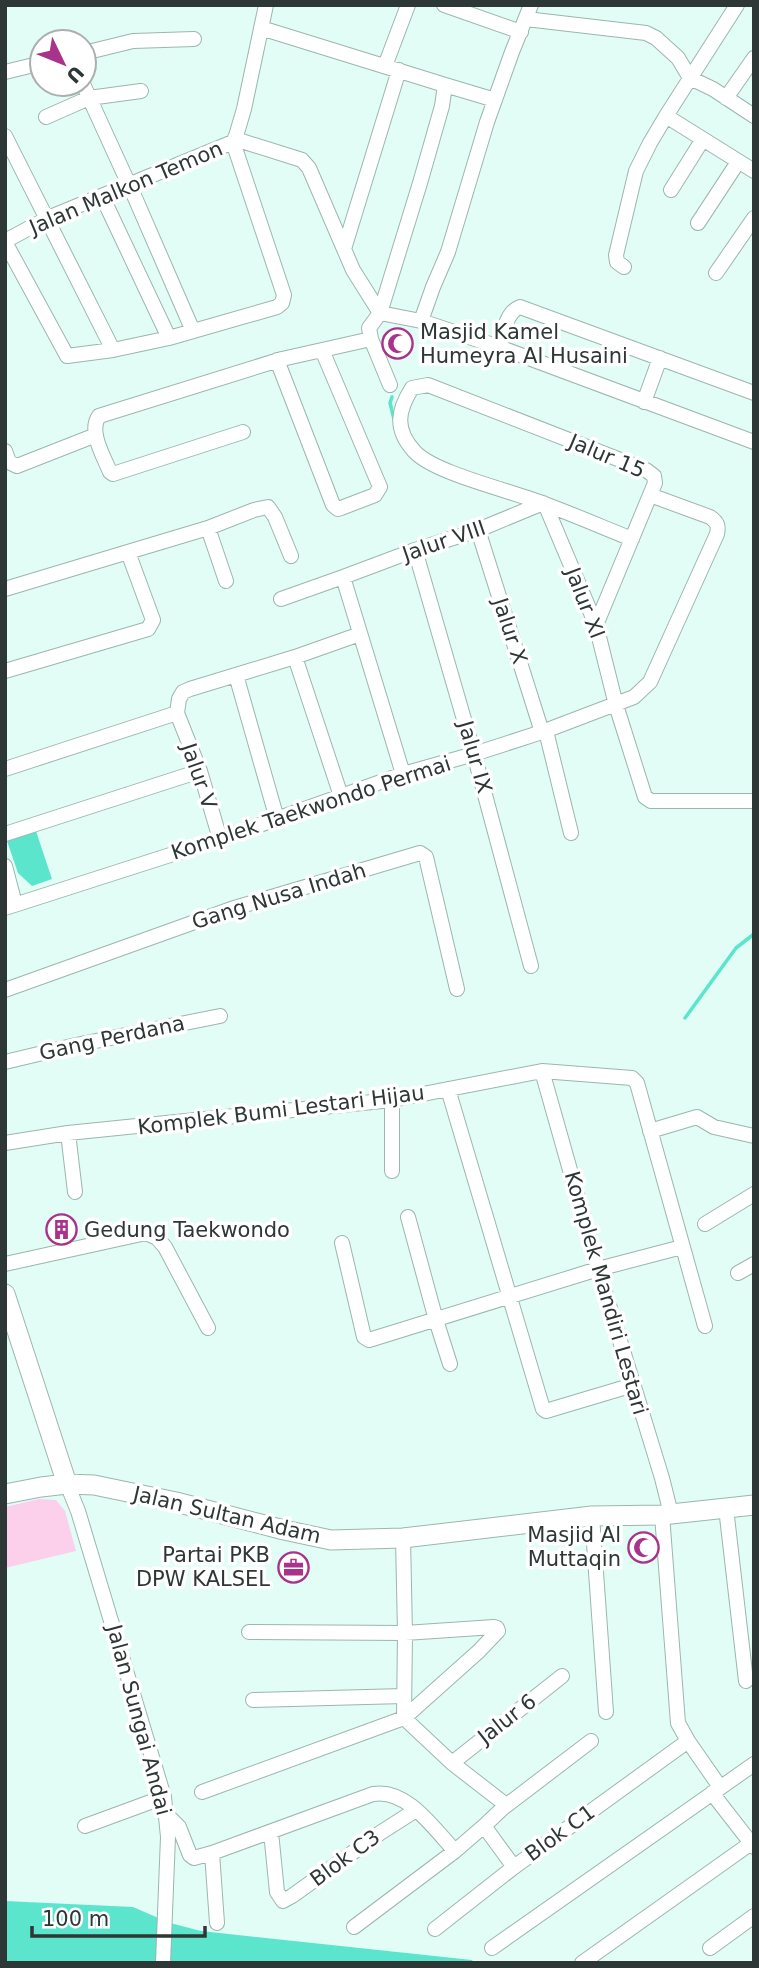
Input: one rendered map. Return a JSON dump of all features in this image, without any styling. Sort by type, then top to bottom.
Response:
[{"type":"main road","points":[[5,1294],[67,1484]]},
{"type":"main road","name":"Jalan Sultan Adam","points":[[5,1494],[67,1484],[94,1485],[331,1540],[403,1538],[592,1516],[666,1514],[754,1505]]},
{"type":"street","name":"Jalan Malkon Temon","points":[[5,241],[48,218],[234,140],[244,109],[266,5]]},
{"type":"street","points":[[385,66],[408,5]]},
{"type":"street","points":[[444,5],[526,19],[646,33],[656,38],[678,58],[690,78],[713,89],[754,116]]},
{"type":"street","points":[[624,267],[617,262],[616,255],[636,171],[650,142],[737,5]]},
{"type":"street","points":[[421,321],[448,252],[495,100],[526,19]]},
{"type":"street","points":[[261,28],[495,100]]},
{"type":"street","points":[[98,50],[133,41],[194,39]]},
{"type":"street","points":[[726,99],[754,58]]},
{"type":"street","points":[[5,72],[28,66]]},
{"type":"street","points":[[344,249],[399,70]]},
{"type":"street","points":[[390,385],[369,328],[380,313],[442,106],[445,85]]},
{"type":"street","points":[[98,97],[141,92]]},
{"type":"street","points":[[46,117],[89,98],[193,331]]},
{"type":"street","points":[[666,116],[754,171]]},
{"type":"street","points":[[5,136],[113,350]]},
{"type":"street","points":[[671,190],[703,139]]},
{"type":"street","points":[[234,140],[299,158],[309,168],[353,271],[380,313],[421,321],[499,347],[754,442]]},
{"type":"street","points":[[5,241],[67,356],[169,338],[277,307],[284,295],[234,140]]},
{"type":"street","points":[[698,223],[738,162]]},
{"type":"street","points":[[102,196],[169,338]]},
{"type":"street","points":[[716,272],[754,218]]},
{"type":"street","points":[[499,347],[510,314],[520,307],[754,393]]},
{"type":"street","points":[[243,432],[113,474],[96,435],[95,424],[99,416],[277,360],[371,339]]},
{"type":"street","points":[[277,360],[333,505],[338,509],[375,495],[380,487],[322,350]]},
{"type":"street","points":[[644,402],[660,358]]},
{"type":"street","name":"Jalur 15","points":[[544,503],[451,472],[414,452],[399,422],[400,412],[412,388],[428,385],[646,470],[654,476],[655,483],[650,495],[716,521],[719,527],[717,534],[650,682],[634,697],[616,705]]},
{"type":"street","points":[[5,451],[9,462],[17,466],[96,435]]},
{"type":"street","points":[[596,625],[650,495]]},
{"type":"street","points":[[544,503],[632,540]]},
{"type":"street","name":"Jalur VIII","points":[[281,599],[478,530],[544,503]]},
{"type":"street","name":"Jalur XI","points":[[544,503],[596,625],[642,792],[651,801],[754,801]]},
{"type":"street","points":[[5,589],[268,507],[291,556]]},
{"type":"street","points":[[208,527],[226,582]]},
{"type":"street","name":"Jalur X","points":[[478,530],[544,732],[571,833]]},
{"type":"street","name":"Jalur IX","points":[[415,550],[531,966]]},
{"type":"street","points":[[5,671],[148,629],[153,620],[128,552]]},
{"type":"street","points":[[343,577],[403,774]]},
{"type":"street","points":[[5,769],[177,713],[179,699],[183,692],[190,688],[295,657],[360,634]]},
{"type":"street","points":[[295,657],[341,796]]},
{"type":"street","points":[[236,675],[277,819]]},
{"type":"street","name":"Komplek Taekwondo Permai","points":[[10,906],[220,839],[403,774],[544,732],[616,705]]},
{"type":"street","name":"Jalur V","points":[[177,713],[200,771],[220,839]]},
{"type":"street","points":[[5,834],[200,771]]},
{"type":"street","name":"Gang Nusa Indah","points":[[5,990],[231,909],[420,853],[426,857],[457,989]]},
{"type":"street","points":[[5,866],[10,906]]},
{"type":"street","name":"Gang Perdana","points":[[5,1062],[220,1016]]},
{"type":"street","name":"Komplek Bumi Lestari Hijau","points":[[5,1143],[68,1133],[392,1100],[542,1071],[632,1078],[637,1083],[650,1131]]},
{"type":"street","name":"Komplek Mandiri Lestari","points":[[542,1071],[633,1385],[666,1514],[678,1723],[716,1790],[753,1843]]},
{"type":"street","points":[[449,1089],[545,1410],[633,1385]]},
{"type":"street","points":[[392,1100],[392,1171]]},
{"type":"street","points":[[705,1326],[650,1131],[697,1117],[714,1127],[754,1136]]},
{"type":"street","points":[[68,1133],[75,1192]]},
{"type":"street","points":[[705,1224],[754,1194]]},
{"type":"street","points":[[408,1217],[450,1364]]},
{"type":"street","points":[[5,1264],[146,1233],[157,1238],[165,1247],[208,1328]]},
{"type":"street","points":[[342,1243],[366,1340],[598,1269],[682,1247]]},
{"type":"street","points":[[738,1273],[754,1264]]},
{"type":"street","name":"Jalan Sungai Andai","points":[[67,1484],[82,1524],[164,1797],[168,1836],[163,1963]]},
{"type":"street","points":[[726,1508],[746,1681]]},
{"type":"street","points":[[592,1516],[606,1712]]},
{"type":"street","points":[[403,1538],[404,1718],[452,1763],[501,1801],[503,1808]]},
{"type":"street","points":[[202,1792],[404,1718],[498,1631],[494,1627],[405,1633],[249,1632]]},
{"type":"street","name":"Jalur 6","points":[[452,1763],[562,1676]]},
{"type":"street","points":[[253,1700],[404,1696]]},
{"type":"street","points":[[354,1927],[455,1851],[503,1808],[591,1741]]},
{"type":"street","name":"Blok C1","points":[[435,1929],[514,1867],[688,1741]]},
{"type":"street","points":[[492,1948],[754,1764]]},
{"type":"street","points":[[167,1815],[179,1827],[190,1855],[194,1858],[379,1793],[398,1798],[416,1810],[455,1851]]},
{"type":"street","points":[[85,1826],[164,1797]]},
{"type":"street","name":"Blok C3","points":[[271,1832],[278,1892],[283,1901],[416,1810]]},
{"type":"street","points":[[484,1826],[514,1867]]},
{"type":"street","points":[[582,1963],[753,1843]]},
{"type":"street","points":[[212,1853],[217,1923]]},
{"type":"street","points":[[710,1948],[754,1916]]},
{"type":"shaded area","points":[[35,828],[52,879],[32,886],[18,873],[6,838]]},
{"type":"shaded area","points":[[39,1499],[56,1500],[65,1511],[76,1551],[5,1568],[5,1507]]},
{"type":"shaded area","points":[[5,1901],[133,1907],[170,1923],[201,1931],[472,1960],[474,1963],[5,1963]]},
{"type":"waterway","points":[[392,397],[390,403],[394,419]]},
{"type":"waterway","points":[[685,1018],[736,948],[754,934]]},
{"type":"place","name":"Masjid Kamel Humeyra Al Husaini","points":[[397,344]]},
{"type":"place","name":"Gedung Taekwondo","points":[[61,1230]]},
{"type":"place","name":"Masjid Al Muttaqin","points":[[644,1547]]},
{"type":"place","name":"Partai PKB DPW KALSEL","points":[[293,1567]]}]
